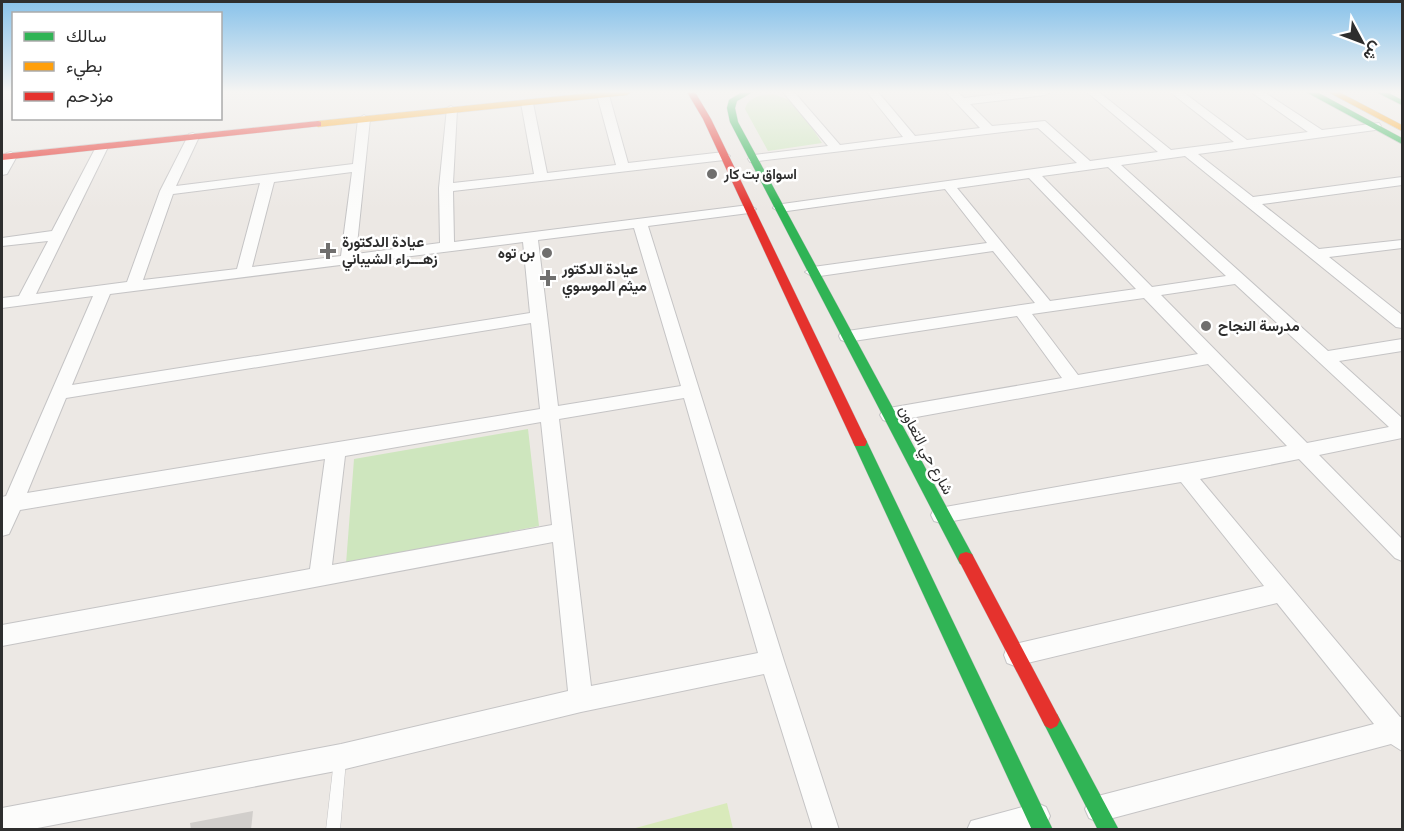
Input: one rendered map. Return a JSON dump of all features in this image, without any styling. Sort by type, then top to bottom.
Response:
[{"type":"main road","points":[[2,144],[127,131]]},
{"type":"main road","points":[[6,157],[257,131]]},
{"type":"main road","points":[[716,131],[724,156],[1040,823]]},
{"type":"main road","name":"شارع حي التعاون","points":[[739,131],[1103,819]]},
{"type":"main road","points":[[1384,131],[1402,141]]},
{"type":"street","points":[[348,260],[363,131]]},
{"type":"street","points":[[447,247],[446,188],[450,131]]},
{"type":"street","points":[[532,131],[541,177]]},
{"type":"street","points":[[613,131],[623,168]]},
{"type":"street","points":[[821,131],[837,149]]},
{"type":"street","points":[[904,131],[912,140]]},
{"type":"street","points":[[754,159],[983,131]]},
{"type":"street","points":[[1048,131],[1087,166]]},
{"type":"street","points":[[1139,131],[1169,155]]},
{"type":"street","points":[[1227,131],[1245,144]]},
{"type":"street","points":[[1315,131],[1320,134]]},
{"type":"street","points":[[780,208],[1342,131]]},
{"type":"street","points":[[133,286],[167,191],[193,137]]},
{"type":"street","points":[[25,300],[102,147]]},
{"type":"street","points":[[1188,152],[1402,323]]},
{"type":"street","points":[[446,188],[724,156]]},
{"type":"street","points":[[2,171],[6,157]]},
{"type":"street","points":[[1111,163],[1402,429]]},
{"type":"street","points":[[167,191],[359,167]]},
{"type":"street","points":[[1032,174],[1402,552]]},
{"type":"street","points":[[243,273],[268,179]]},
{"type":"street","points":[[1250,201],[1402,181]]},
{"type":"street","points":[[948,185],[1045,306]]},
{"type":"street","points":[[2,303],[749,209]]},
{"type":"street","points":[[640,223],[772,661],[826,830]]},
{"type":"street","points":[[2,242],[58,235]]},
{"type":"street","points":[[530,237],[581,700]]},
{"type":"street","points":[[1316,254],[1402,244]]},
{"type":"street","points":[[813,272],[997,246]]},
{"type":"street","points":[[847,336],[1238,279]]},
{"type":"street","points":[[2,528],[7,504],[60,393],[104,290]]},
{"type":"street","points":[[1020,309],[1074,382]]},
{"type":"street","points":[[60,393],[539,317]]},
{"type":"street","points":[[1325,357],[1402,345]]},
{"type":"street","points":[[889,415],[1212,357]]},
{"type":"street","points":[[7,504],[691,391]]},
{"type":"street","points":[[941,515],[1185,474],[1402,429]]},
{"type":"street","points":[[320,576],[336,450]]},
{"type":"street","points":[[1103,819],[1400,733],[1185,474]]},
{"type":"street","points":[[2,636],[562,532]]},
{"type":"street","points":[[1015,654],[1282,592]]},
{"type":"street","points":[[2,821],[341,757],[581,700],[772,661]]},
{"type":"street","points":[[980,830],[1040,823]]},
{"type":"lane","points":[[333,830],[341,757]]},
{"type":"green space","points":[[757,131],[814,131],[822,143],[768,151]]},
{"type":"green space","points":[[528,429],[539,526],[346,564],[354,459]]},
{"type":"green space","points":[[727,803],[733,829],[632,829]]},
{"type":"building","points":[[253,811],[251,830],[191,830],[190,823]]},
{"type":"traffic: fast","points":[[739,131],[966,559]]},
{"type":"traffic: fast","points":[[1383,131],[1402,141]]},
{"type":"traffic: fast","points":[[860,442],[1043,830]]},
{"type":"traffic: fast","points":[[1051,720],[1109,830]]},
{"type":"traffic: jam","points":[[2,157],[253,131]]},
{"type":"traffic: jam","points":[[713,131],[860,442]]},
{"type":"traffic: jam","points":[[966,559],[1051,720]]},
{"type":"place","name":"اسواق بت كار","points":[[712,174]]},
{"type":"place","name":"عيادة الدكتورة زهـــراء الشيباني","points":[[328,251]]},
{"type":"place","name":"بن توه","points":[[547,253]]},
{"type":"place","name":"عيادة الدكتور ميثم الموسوي","points":[[548,278]]},
{"type":"place","name":"مدرسة النجاح","points":[[1206,326]]}]
